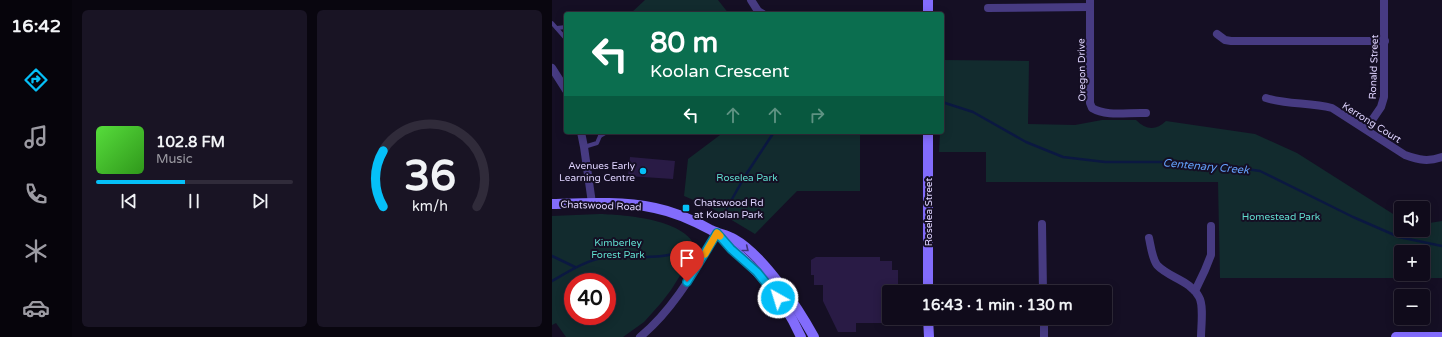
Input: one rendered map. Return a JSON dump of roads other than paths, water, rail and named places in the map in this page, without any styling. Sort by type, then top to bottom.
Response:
[{"type":"street","points":[[751,0],[760,12]]},
{"type":"street","points":[[928,0],[928,12]]},
{"type":"street","name":"Ronald Street","points":[[1366,130],[1381,107],[1384,97],[1384,0]]},
{"type":"street","points":[[988,8],[1090,4]]},
{"type":"street","name":"Oregon Drive","points":[[1090,4],[1090,103],[1092,108],[1098,112],[1109,114],[1146,113]]},
{"type":"street","points":[[1217,34],[1225,40],[1231,41],[1385,41]]},
{"type":"street","points":[[552,68],[564,87]]},
{"type":"street","name":"Kerrong Court","points":[[1266,98],[1280,102],[1332,108],[1406,155],[1418,160],[1431,161],[1442,157]]},
{"type":"street","points":[[581,134],[592,203]]},
{"type":"street","name":"Roselea Street","points":[[928,134],[928,285]]},
{"type":"street","name":"Chatswood Road","points":[[552,204],[592,203],[654,207],[690,219],[717,233],[731,249],[763,272],[797,310],[814,337]]},
{"type":"street","points":[[1042,224],[1043,285]]},
{"type":"street","points":[[1195,291],[1211,255],[1211,226]]},
{"type":"street","points":[[640,337],[654,326],[681,292],[717,233]]},
{"type":"street","points":[[1149,238],[1152,254],[1157,264],[1166,273],[1185,282],[1195,291],[1201,302],[1201,337]]},
{"type":"street","name":"Chatswood Road","points":[[763,272],[789,314],[801,337]]},
{"type":"street","points":[[928,325],[929,337]]},
{"type":"street","points":[[1044,325],[1044,337]]},
{"type":"street","points":[[1396,337],[1442,337]]},
{"type":"lane","points":[[552,23],[564,37]]},
{"type":"lane","points":[[556,28],[564,27]]},
{"type":"lane","points":[[584,146],[597,143],[600,134]]},
{"type":"waterway","name":"Centenary Creek","points":[[944,103],[973,112],[1026,142],[1063,157],[1105,162],[1183,162],[1260,171],[1353,217],[1399,237],[1442,246]]},
{"type":"waterway","name":"Centenary Creek","points":[[727,208],[745,176],[773,134]]},
{"type":"waterway","name":"Centenary Creek","points":[[552,281],[579,266],[601,258],[657,257],[673,254]]},
{"type":"waterway","points":[[552,256],[575,267]]},
{"type":"place","name":"Avenues Early Learning Centre","points":[[643,171]]},
{"type":"place","name":"Chatswood Rd at Koolan Park","points":[[686,208]]},
{"type":"park label","name":"Roselea Park","points":[[747,177]]},
{"type":"park label","name":"Homestead Park","points":[[1281,216]]},
{"type":"park label","name":"Kimberley Forest Park","points":[[618,248]]}]
